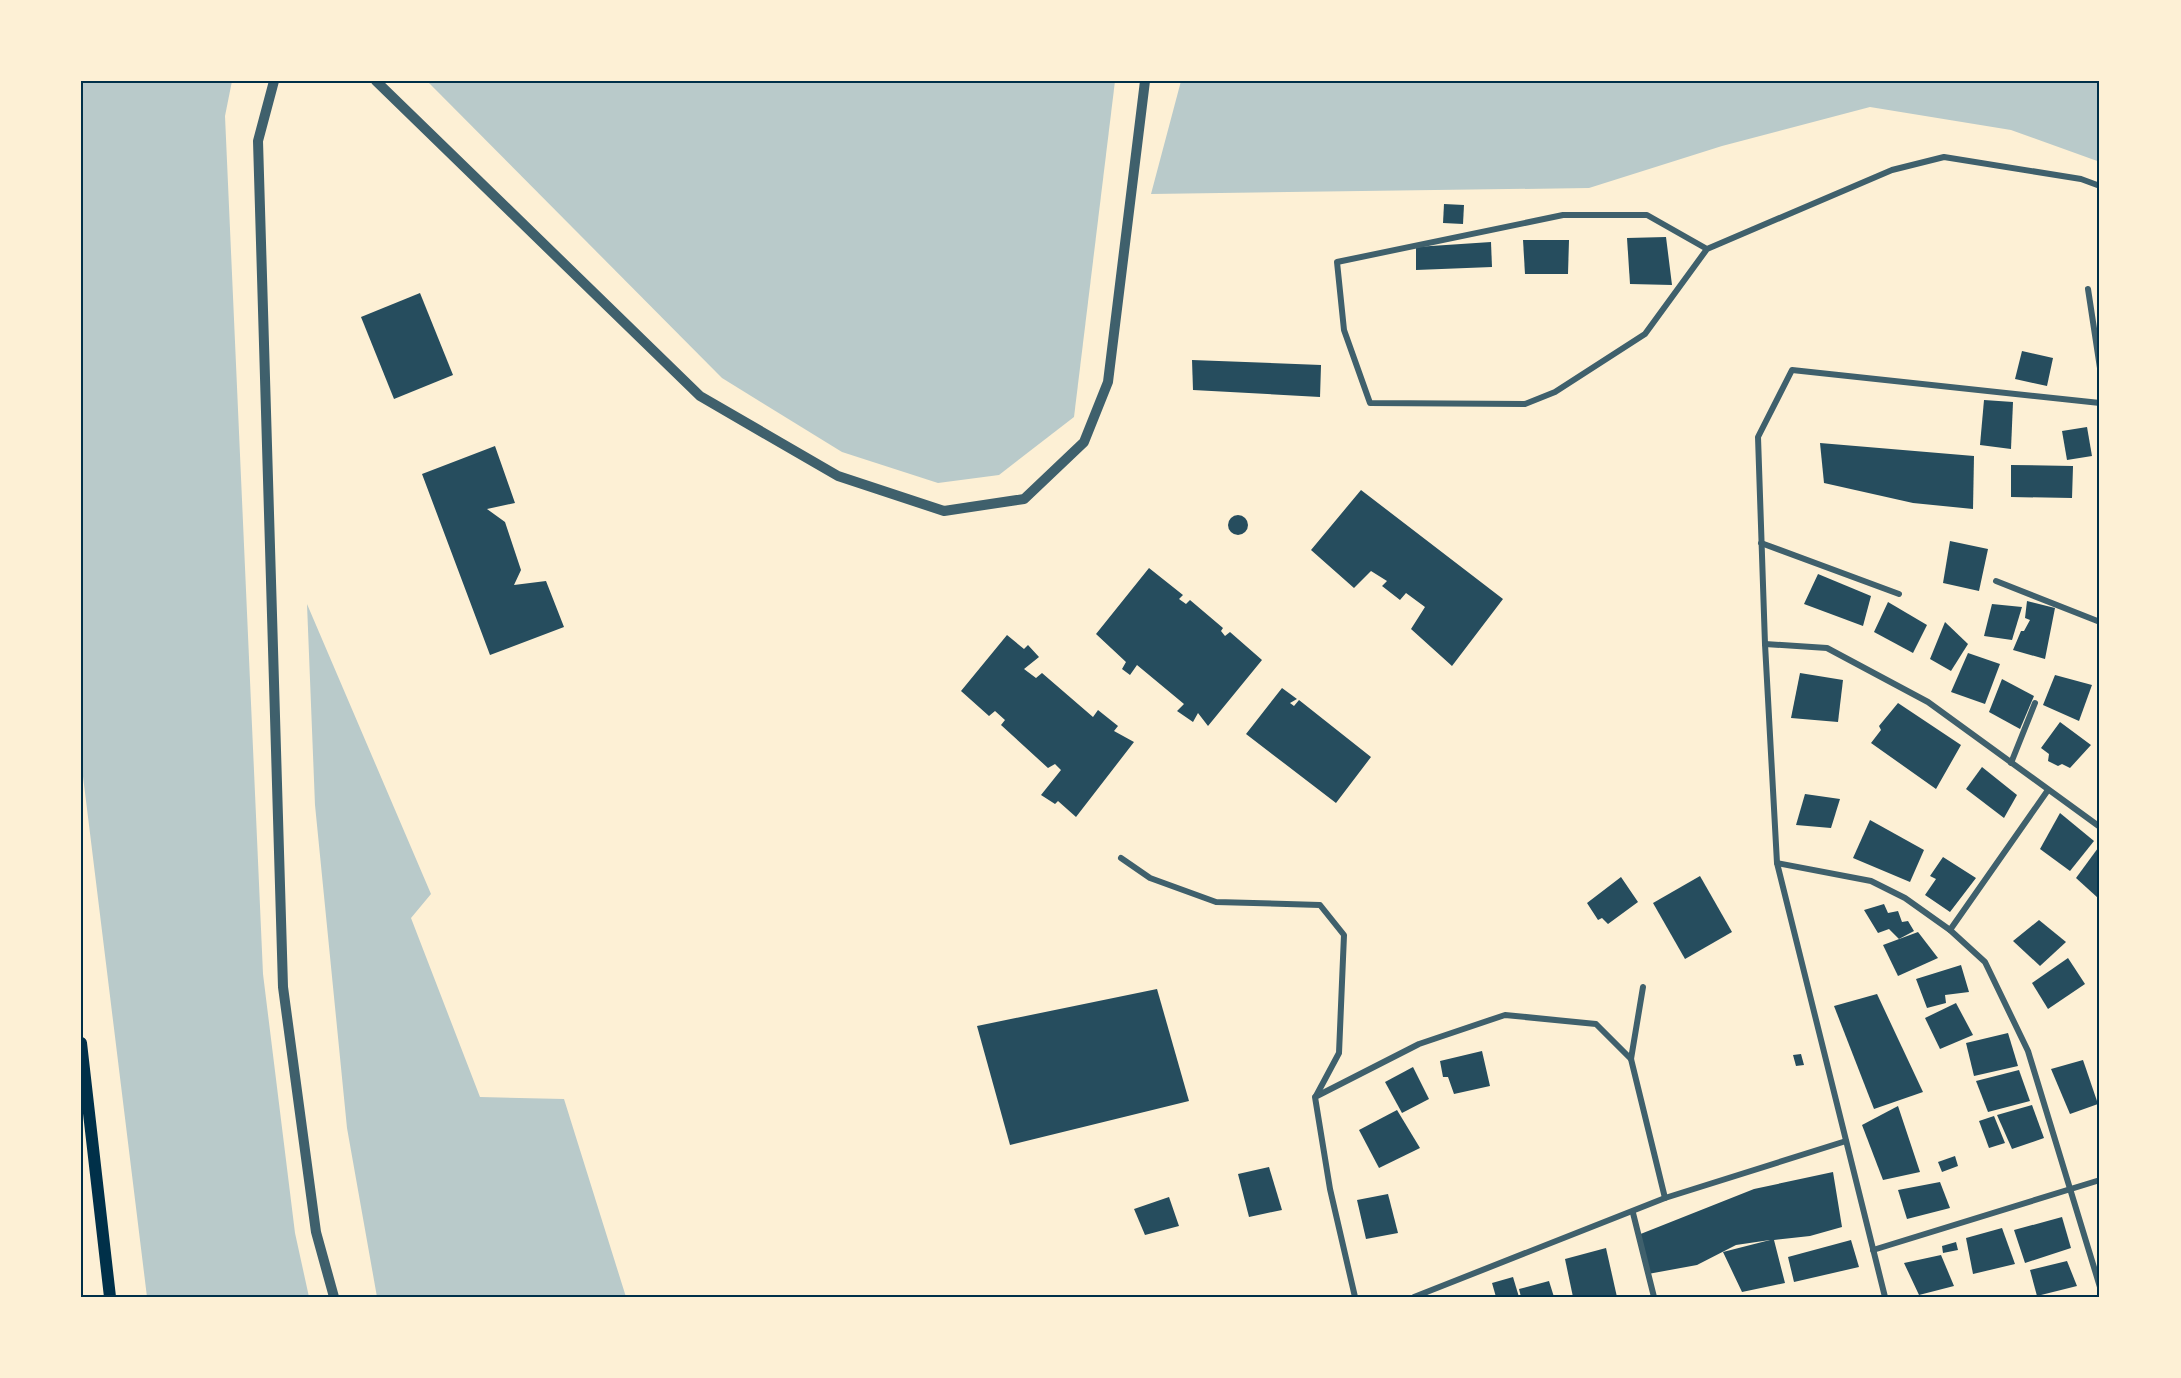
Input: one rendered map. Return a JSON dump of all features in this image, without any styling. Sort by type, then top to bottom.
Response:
[{"type":"main road","points":[[81,1043],[110,1297]]},
{"type":"street","points":[[274,81],[258,141],[283,987],[316,1232],[334,1297]]},
{"type":"street","points":[[376,81],[700,396],[838,476],[944,511],[1024,499],[1084,442],[1108,382],[1145,81]]},
{"type":"street","points":[[1707,249],[1647,215],[1563,215],[1467,233],[1337,262],[1344,330],[1370,404],[1525,404],[1555,392],[1645,333],[1707,249],[1892,170],[1944,157],[2081,179],[2100,186]]},
{"type":"street","points":[[2088,289],[2100,368]]},
{"type":"street","points":[[1885,1297],[1777,863],[1765,644],[1758,436],[1792,370],[2100,403]]},
{"type":"street","points":[[1761,543],[1899,594]]},
{"type":"street","points":[[1996,581],[2100,622]]},
{"type":"street","points":[[1765,644],[1827,648],[1928,702],[2100,827]]},
{"type":"street","points":[[2012,763],[2035,703]]},
{"type":"street","points":[[1950,930],[2048,790]]},
{"type":"street","points":[[1121,858],[1150,878],[1216,902],[1320,905],[1344,935],[1339,1053],[1316,1097],[1330,1189],[1355,1297]]},
{"type":"street","points":[[1777,863],[1871,881],[1905,898],[1950,930],[1985,962],[2028,1051],[2072,1189],[2100,1287]]},
{"type":"street","points":[[1643,987],[1631,1059],[1665,1198]]},
{"type":"street","points":[[1316,1097],[1419,1044],[1505,1014],[1596,1024],[1631,1059]]},
{"type":"street","points":[[1414,1297],[1633,1213],[1665,1198],[1846,1141]]},
{"type":"street","points":[[1873,1250],[2100,1180]]},
{"type":"street","points":[[1633,1213],[1654,1297]]},
{"type":"shaded area","points":[[81,81],[232,81],[225,116],[263,974],[295,1233],[309,1297],[147,1297],[81,760]]},
{"type":"shaded area","points":[[427,81],[1115,81],[1074,417],[999,475],[938,483],[842,452],[722,378]]},
{"type":"shaded area","points":[[1181,81],[2100,81],[2100,162],[2011,130],[1870,107],[1722,146],[1589,188],[1151,194]]},
{"type":"shaded area","points":[[307,604],[431,894],[411,918],[480,1097],[564,1099],[626,1297],[377,1297],[347,1128],[315,805]]},
{"type":"building","points":[[1444,204],[1464,205],[1463,224],[1443,223]]},
{"type":"building","points":[[1666,237],[1672,285],[1630,284],[1627,238]]},
{"type":"building","points":[[1523,240],[1569,240],[1568,274],[1525,274]]},
{"type":"building","points":[[1491,242],[1492,267],[1416,270],[1416,247]]},
{"type":"building","points":[[420,293],[453,375],[394,399],[361,317]]},
{"type":"building","points":[[2022,351],[2053,358],[2047,386],[2015,379]]},
{"type":"building","points":[[1192,360],[1321,365],[1320,397],[1193,390]]},
{"type":"building","points":[[1984,400],[2013,402],[2011,449],[1980,445]]},
{"type":"building","points":[[2087,427],[2092,456],[2067,460],[2062,431]]},
{"type":"building","points":[[1820,443],[1974,456],[1973,509],[1913,503],[1824,483]]},
{"type":"building","points":[[495,446],[515,503],[487,509],[505,522],[521,570],[514,585],[546,581],[564,627],[490,655],[422,474]]},
{"type":"building","points":[[2011,465],[2073,466],[2072,498],[2011,497]]},
{"type":"building","points":[[1361,490],[1503,599],[1452,666],[1411,629],[1425,607],[1406,593],[1400,600],[1382,586],[1387,581],[1371,571],[1354,588],[1311,550]]},
{"type":"building","points":[[1238,515],[1245,518],[1248,525],[1245,532],[1238,535],[1231,532],[1228,525],[1231,518]]},
{"type":"building","points":[[1950,541],[1988,549],[1979,591],[1943,583]]},
{"type":"building","points":[[1149,568],[1183,595],[1179,599],[1186,604],[1190,600],[1223,628],[1221,631],[1225,636],[1230,632],[1262,660],[1208,726],[1198,713],[1193,722],[1177,711],[1184,704],[1137,665],[1130,675],[1122,669],[1126,662],[1096,634]]},
{"type":"building","points":[[1818,574],[1871,596],[1863,626],[1804,604]]},
{"type":"building","points":[[2027,601],[2055,608],[2045,659],[2013,650],[2021,631],[2024,631],[2030,620],[2025,618]]},
{"type":"building","points":[[1888,602],[1927,625],[1913,653],[1874,632]]},
{"type":"building","points":[[1992,604],[2022,607],[2012,640],[1984,636]]},
{"type":"building","points":[[1945,622],[1968,644],[1951,671],[1930,659]]},
{"type":"building","points":[[1007,635],[1024,649],[1028,645],[1039,657],[1024,669],[1036,678],[1042,673],[1093,717],[1098,710],[1118,726],[1114,731],[1134,742],[1076,817],[1058,801],[1055,804],[1041,795],[1061,770],[1055,764],[1048,768],[1001,725],[1005,720],[995,711],[989,716],[961,691]]},
{"type":"building","points":[[1968,653],[2000,664],[1985,704],[1951,692]]},
{"type":"building","points":[[1800,673],[1843,680],[1838,722],[1791,718]]},
{"type":"building","points":[[2055,675],[2092,685],[2079,721],[2043,705]]},
{"type":"building","points":[[2002,679],[2034,696],[2020,729],[1989,712]]},
{"type":"building","points":[[1282,688],[1297,699],[1290,703],[1294,706],[1299,700],[1371,757],[1336,803],[1246,734]]},
{"type":"building","points":[[1898,703],[1961,745],[1936,789],[1871,743],[1881,730],[1879,726]]},
{"type":"building","points":[[2060,722],[2091,745],[2070,768],[2048,761],[2049,754],[2041,748]]},
{"type":"building","points":[[1982,767],[2017,795],[2004,818],[1966,789]]},
{"type":"building","points":[[1805,794],[1840,799],[1831,828],[1796,825]]},
{"type":"building","points":[[2060,813],[2094,841],[2070,871],[2040,849]]},
{"type":"building","points":[[1870,820],[1924,850],[1910,882],[1853,858]]},
{"type":"building","points":[[2098,848],[2100,896],[2098,898],[2076,878]]},
{"type":"building","points":[[1943,857],[1976,878],[1950,912],[1925,895],[1936,879],[1930,876]]},
{"type":"building","points":[[1700,876],[1732,932],[1685,959],[1653,903]]},
{"type":"building","points":[[1621,877],[1638,902],[1608,924],[1602,918],[1598,920],[1587,903]]},
{"type":"building","points":[[1884,904],[1888,913],[1898,911],[1902,922],[1908,921],[1914,931],[1899,939],[1889,929],[1878,933],[1864,910]]},
{"type":"building","points":[[2039,920],[2066,942],[2040,966],[2013,941]]},
{"type":"building","points":[[1918,932],[1938,958],[1898,976],[1883,945]]},
{"type":"building","points":[[2068,958],[2085,984],[2048,1009],[2032,983]]},
{"type":"building","points":[[1961,965],[1969,992],[1945,995],[1946,1003],[1927,1008],[1916,979]]},
{"type":"building","points":[[1157,989],[1189,1101],[1010,1145],[977,1026]]},
{"type":"building","points":[[1877,994],[1923,1092],[1874,1109],[1834,1006]]},
{"type":"building","points":[[1956,1003],[1973,1035],[1940,1049],[1925,1018]]},
{"type":"building","points":[[2008,1033],[2018,1066],[1974,1076],[1966,1043]]},
{"type":"building","points":[[1482,1051],[1490,1086],[1454,1094],[1448,1077],[1443,1077],[1440,1061]]},
{"type":"building","points":[[1801,1054],[1804,1065],[1796,1066],[1793,1055]]},
{"type":"building","points":[[2083,1060],[2098,1104],[2070,1114],[2051,1069]]},
{"type":"building","points":[[1413,1067],[1429,1099],[1402,1113],[1385,1082]]},
{"type":"building","points":[[2019,1070],[2030,1101],[1988,1112],[1976,1081]]},
{"type":"building","points":[[2032,1105],[2044,1138],[2012,1149],[1997,1115]]},
{"type":"building","points":[[1898,1106],[1920,1172],[1883,1180],[1862,1125]]},
{"type":"building","points":[[1397,1110],[1420,1148],[1379,1168],[1359,1130]]},
{"type":"building","points":[[1994,1116],[2005,1143],[1989,1148],[1979,1121]]},
{"type":"building","points":[[1955,1156],[1958,1166],[1942,1172],[1938,1162]]},
{"type":"building","points":[[1269,1167],[1282,1210],[1249,1217],[1238,1174]]},
{"type":"building","points":[[1833,1172],[1842,1227],[1810,1236],[1774,1240],[1785,1283],[1742,1292],[1723,1252],[1770,1240],[1736,1245],[1697,1265],[1648,1274],[1638,1235],[1754,1189]]},
{"type":"building","points":[[1940,1182],[1950,1208],[1907,1219],[1898,1190]]},
{"type":"building","points":[[1388,1194],[1398,1233],[1366,1239],[1357,1200]]},
{"type":"building","points":[[1169,1197],[1179,1226],[1145,1235],[1134,1209]]},
{"type":"building","points":[[2062,1217],[2071,1248],[2025,1263],[2014,1230]]},
{"type":"building","points":[[2002,1228],[2015,1264],[1973,1274],[1966,1238]]},
{"type":"building","points":[[1851,1240],[1859,1267],[1794,1282],[1788,1257]]},
{"type":"building","points":[[1956,1242],[1958,1250],[1943,1253],[1942,1246]]},
{"type":"building","points":[[1606,1248],[1617,1297],[1573,1297],[1565,1259]]},
{"type":"building","points":[[1941,1255],[1954,1286],[1919,1295],[1904,1263]]},
{"type":"building","points":[[2067,1261],[2077,1286],[2037,1296],[2030,1270]]},
{"type":"building","points":[[1513,1277],[1519,1297],[1496,1297],[1492,1283]]},
{"type":"building","points":[[1549,1281],[1554,1297],[1521,1297],[1519,1289]]}]
